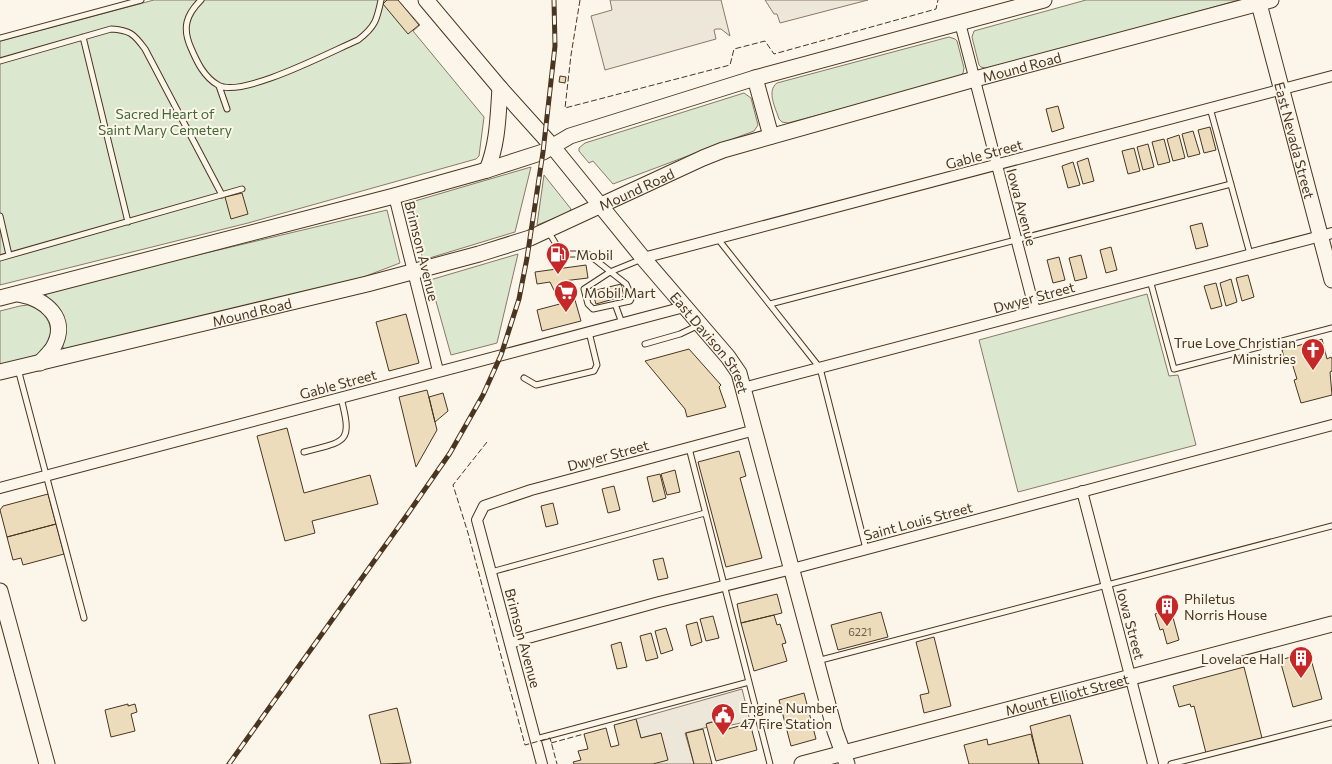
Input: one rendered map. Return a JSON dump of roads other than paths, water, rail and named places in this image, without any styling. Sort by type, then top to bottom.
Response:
[{"type":"main road","name":"East Davison Street","points":[[426,0],[500,88],[553,147],[642,258],[728,357],[739,373],[835,731],[845,759]]},
{"type":"main road","points":[[0,298],[394,196],[487,170],[534,155],[553,147],[570,136],[755,78],[1044,0]]},
{"type":"main road","name":"Mound Road","points":[[0,372],[367,284],[479,254],[530,238],[703,158],[771,136],[1262,1]]},
{"type":"main road","name":"East Nevada Street","points":[[1262,1],[1282,90],[1326,234],[1332,280]]},
{"type":"main road","points":[[755,78],[771,136]]},
{"type":"main road","points":[[487,170],[494,153],[500,88]]},
{"type":"main road","points":[[16,294],[41,302],[51,310],[57,319],[58,330],[56,340],[52,350],[40,363]]},
{"type":"main road","points":[[0,591],[6,636],[47,764]]},
{"type":"main road","name":"Mount Elliott Street","points":[[802,764],[845,759],[1131,677],[1332,624]]},
{"type":"street","name":"Iowa Avenue","points":[[960,23],[1035,311]]},
{"type":"street","name":"Gable Street","points":[[642,258],[1332,76]]},
{"type":"street","name":"Brimson Avenue","points":[[394,196],[438,371]]},
{"type":"street","name":"Dwyer Street","points":[[743,388],[1326,234]]},
{"type":"street","name":"Gable Street","points":[[0,488],[684,307]]},
{"type":"street","name":"Saint Louis Street","points":[[510,643],[1332,426]]},
{"type":"street","name":"Dwyer Street","points":[[477,520],[484,506],[531,490],[755,430]]},
{"type":"street","name":"Iowa Street","points":[[1082,491],[1153,764]]},
{"type":"street","name":"Brimson Avenue","points":[[477,520],[542,764]]},
{"type":"lane","points":[[0,38],[141,0]]},
{"type":"lane","points":[[201,0],[191,10],[186,24],[188,43],[199,65],[219,86],[227,110]]},
{"type":"lane","points":[[219,86],[241,88],[260,83],[358,40],[369,32],[376,23],[381,0]]},
{"type":"lane","points":[[0,61],[111,29],[124,30],[136,37],[145,49],[222,195]]},
{"type":"lane","points":[[83,37],[128,222]]},
{"type":"lane","points":[[1210,108],[1250,254]]},
{"type":"lane","points":[[770,304],[1231,184]]},
{"type":"lane","points":[[0,258],[242,190]]},
{"type":"lane","points":[[0,216],[9,255]]},
{"type":"lane","points":[[548,230],[562,254],[588,254],[610,272],[626,284],[632,297],[630,301],[593,309],[588,304],[584,289],[610,272],[642,258]]},
{"type":"lane","points":[[718,238],[820,368],[866,549]]},
{"type":"lane","points":[[1150,280],[1174,369],[1332,328]]},
{"type":"lane","points":[[615,304],[622,323]]},
{"type":"lane","points":[[645,344],[680,334],[700,325]]},
{"type":"lane","points":[[524,378],[536,386],[594,371],[597,365],[589,332]]},
{"type":"lane","points":[[18,368],[84,618]]},
{"type":"lane","points":[[304,452],[339,443],[344,438],[347,431],[346,417],[341,397]]},
{"type":"lane","points":[[689,448],[770,764]]},
{"type":"lane","points":[[491,572],[705,512]]},
{"type":"lane","points":[[816,661],[1332,526]]},
{"type":"lane","points":[[536,739],[749,682]]},
{"type":"lane","points":[[1171,764],[1332,722]]},
{"type":"railway","points":[[229,764],[450,453],[483,395],[501,355],[519,299],[543,152],[555,46],[554,0]]},
{"type":"place","name":"Mobil","points":[[558,275]]},
{"type":"place","name":"Mobil Mart","points":[[566,313]]},
{"type":"place","name":"True Love Christian Ministries","points":[[1313,371]]},
{"type":"place","name":"Philetus Norris House","points":[[1167,627]]},
{"type":"place","name":"Lovelace Hall","points":[[1301,679]]},
{"type":"place","name":"Engine Number 47 Fire Station","points":[[723,736]]},
{"type":"park label","name":"Sacred Heart of Saint Mary Cemetery","points":[[165,122]]}]
